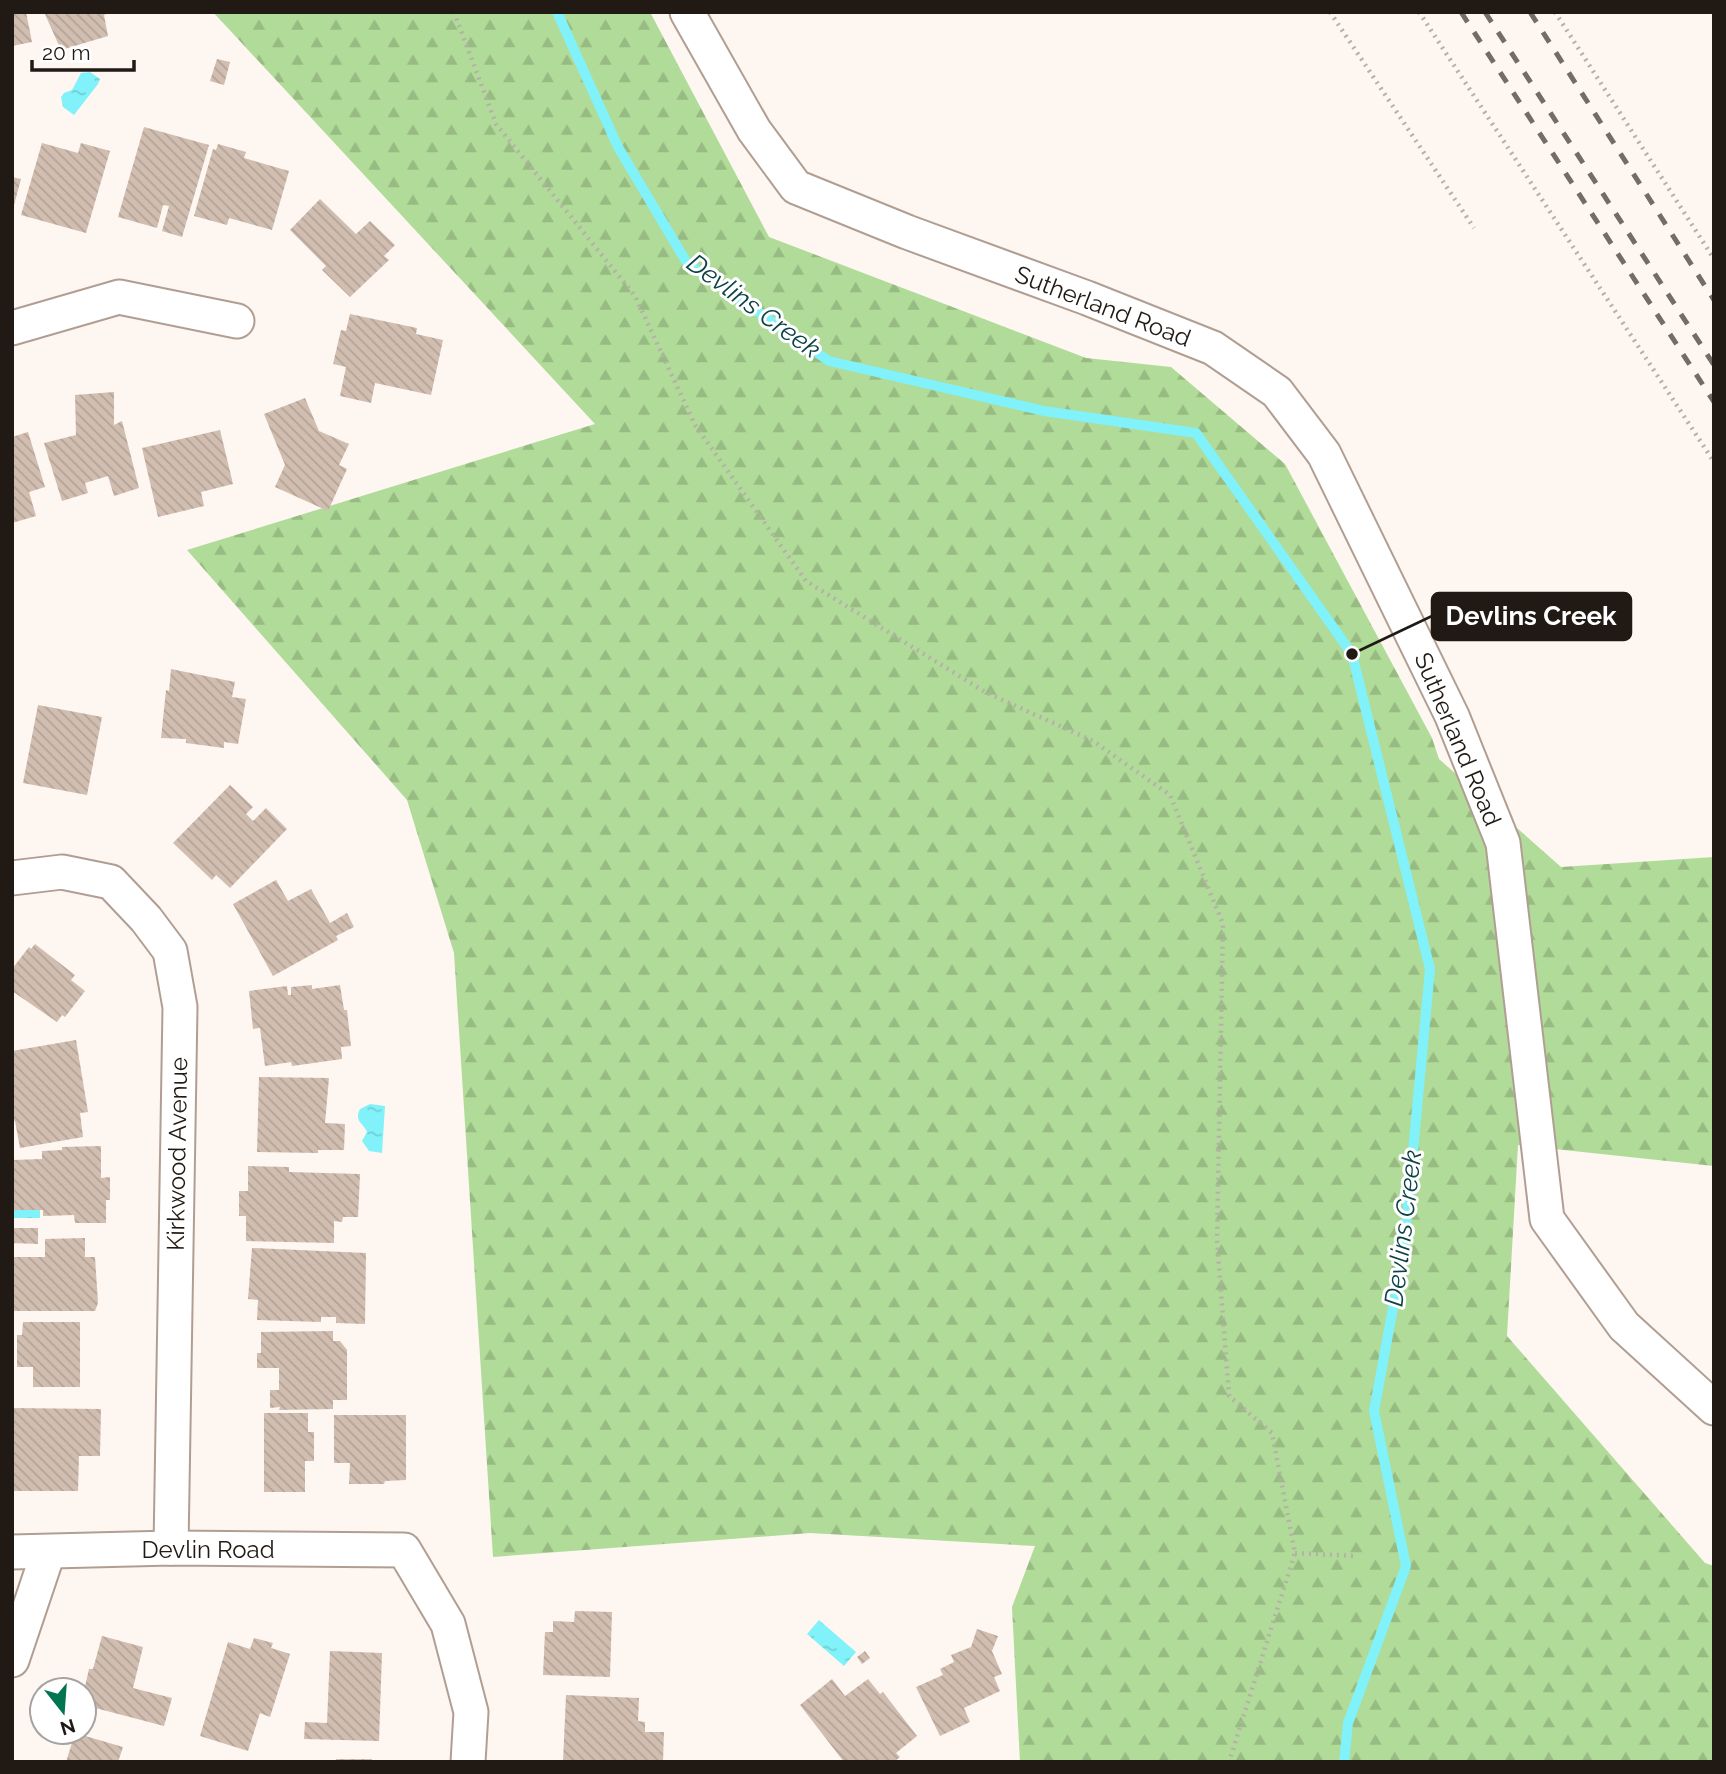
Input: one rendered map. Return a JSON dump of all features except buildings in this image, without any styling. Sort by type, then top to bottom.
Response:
[{"type":"street","name":"Sutherland Road","points":[[687,12],[754,130],[796,187],[1213,348],[1277,392],[1324,454],[1452,716],[1503,844],[1547,1219],[1624,1326],[1714,1408]]},
{"type":"street","points":[[12,328],[119,297],[237,321]]},
{"type":"street","name":"Kirkwood Avenue","points":[[12,878],[62,872],[111,883],[146,919],[170,951],[180,1007],[171,1548]]},
{"type":"street","name":"Devlin Road","points":[[12,1552],[171,1548],[404,1550],[448,1623],[471,1712],[468,1762]]},
{"type":"street","points":[[12,1660],[48,1553]]},
{"type":"path","points":[[454,12],[496,124],[635,296],[695,425],[806,581],[985,691],[1093,741],[1170,795],[1223,924],[1217,1240],[1229,1396],[1272,1433],[1295,1553],[1229,1762]]},
{"type":"path","points":[[1330,12],[1474,228]]},
{"type":"path","points":[[1419,12],[1714,462]]},
{"type":"path","points":[[1555,12],[1714,260]]},
{"type":"path","points":[[1295,1553],[1355,1556]]},
{"type":"green space","points":[[213,12],[650,12],[769,237],[1086,358],[1171,367],[1285,464],[1432,738],[1439,759],[1561,867],[1714,857],[1714,1166],[1518,1145],[1507,1336],[1705,1563],[1714,1566],[1714,1762],[1020,1762],[1012,1607],[1035,1546],[810,1533],[493,1557],[454,953],[407,800],[187,550],[595,424]]},
{"type":"water","points":[[90,72],[100,79],[74,115],[63,107],[61,97],[72,90],[81,73]]},
{"type":"water","points":[[370,1104],[385,1106],[382,1153],[369,1151],[362,1141],[367,1132],[358,1113]]},
{"type":"water","points":[[12,1205],[40,1205],[40,1218],[12,1218]]},
{"type":"water","points":[[819,1620],[856,1652],[844,1666],[807,1634]]},
{"type":"waterway","name":"Devlins Creek","points":[[557,12],[618,147],[687,263],[829,361],[1044,411],[1196,433],[1352,654],[1430,969],[1404,1248],[1374,1411],[1406,1566],[1348,1723],[1344,1762]]},
{"type":"railway","points":[[1461,12],[1714,402]]},
{"type":"railway","points":[[1485,12],[1714,365]]},
{"type":"railway","points":[[1530,12],[1714,300]]},
{"type":"place","name":"Devlins Creek","points":[[1352,654]]}]
